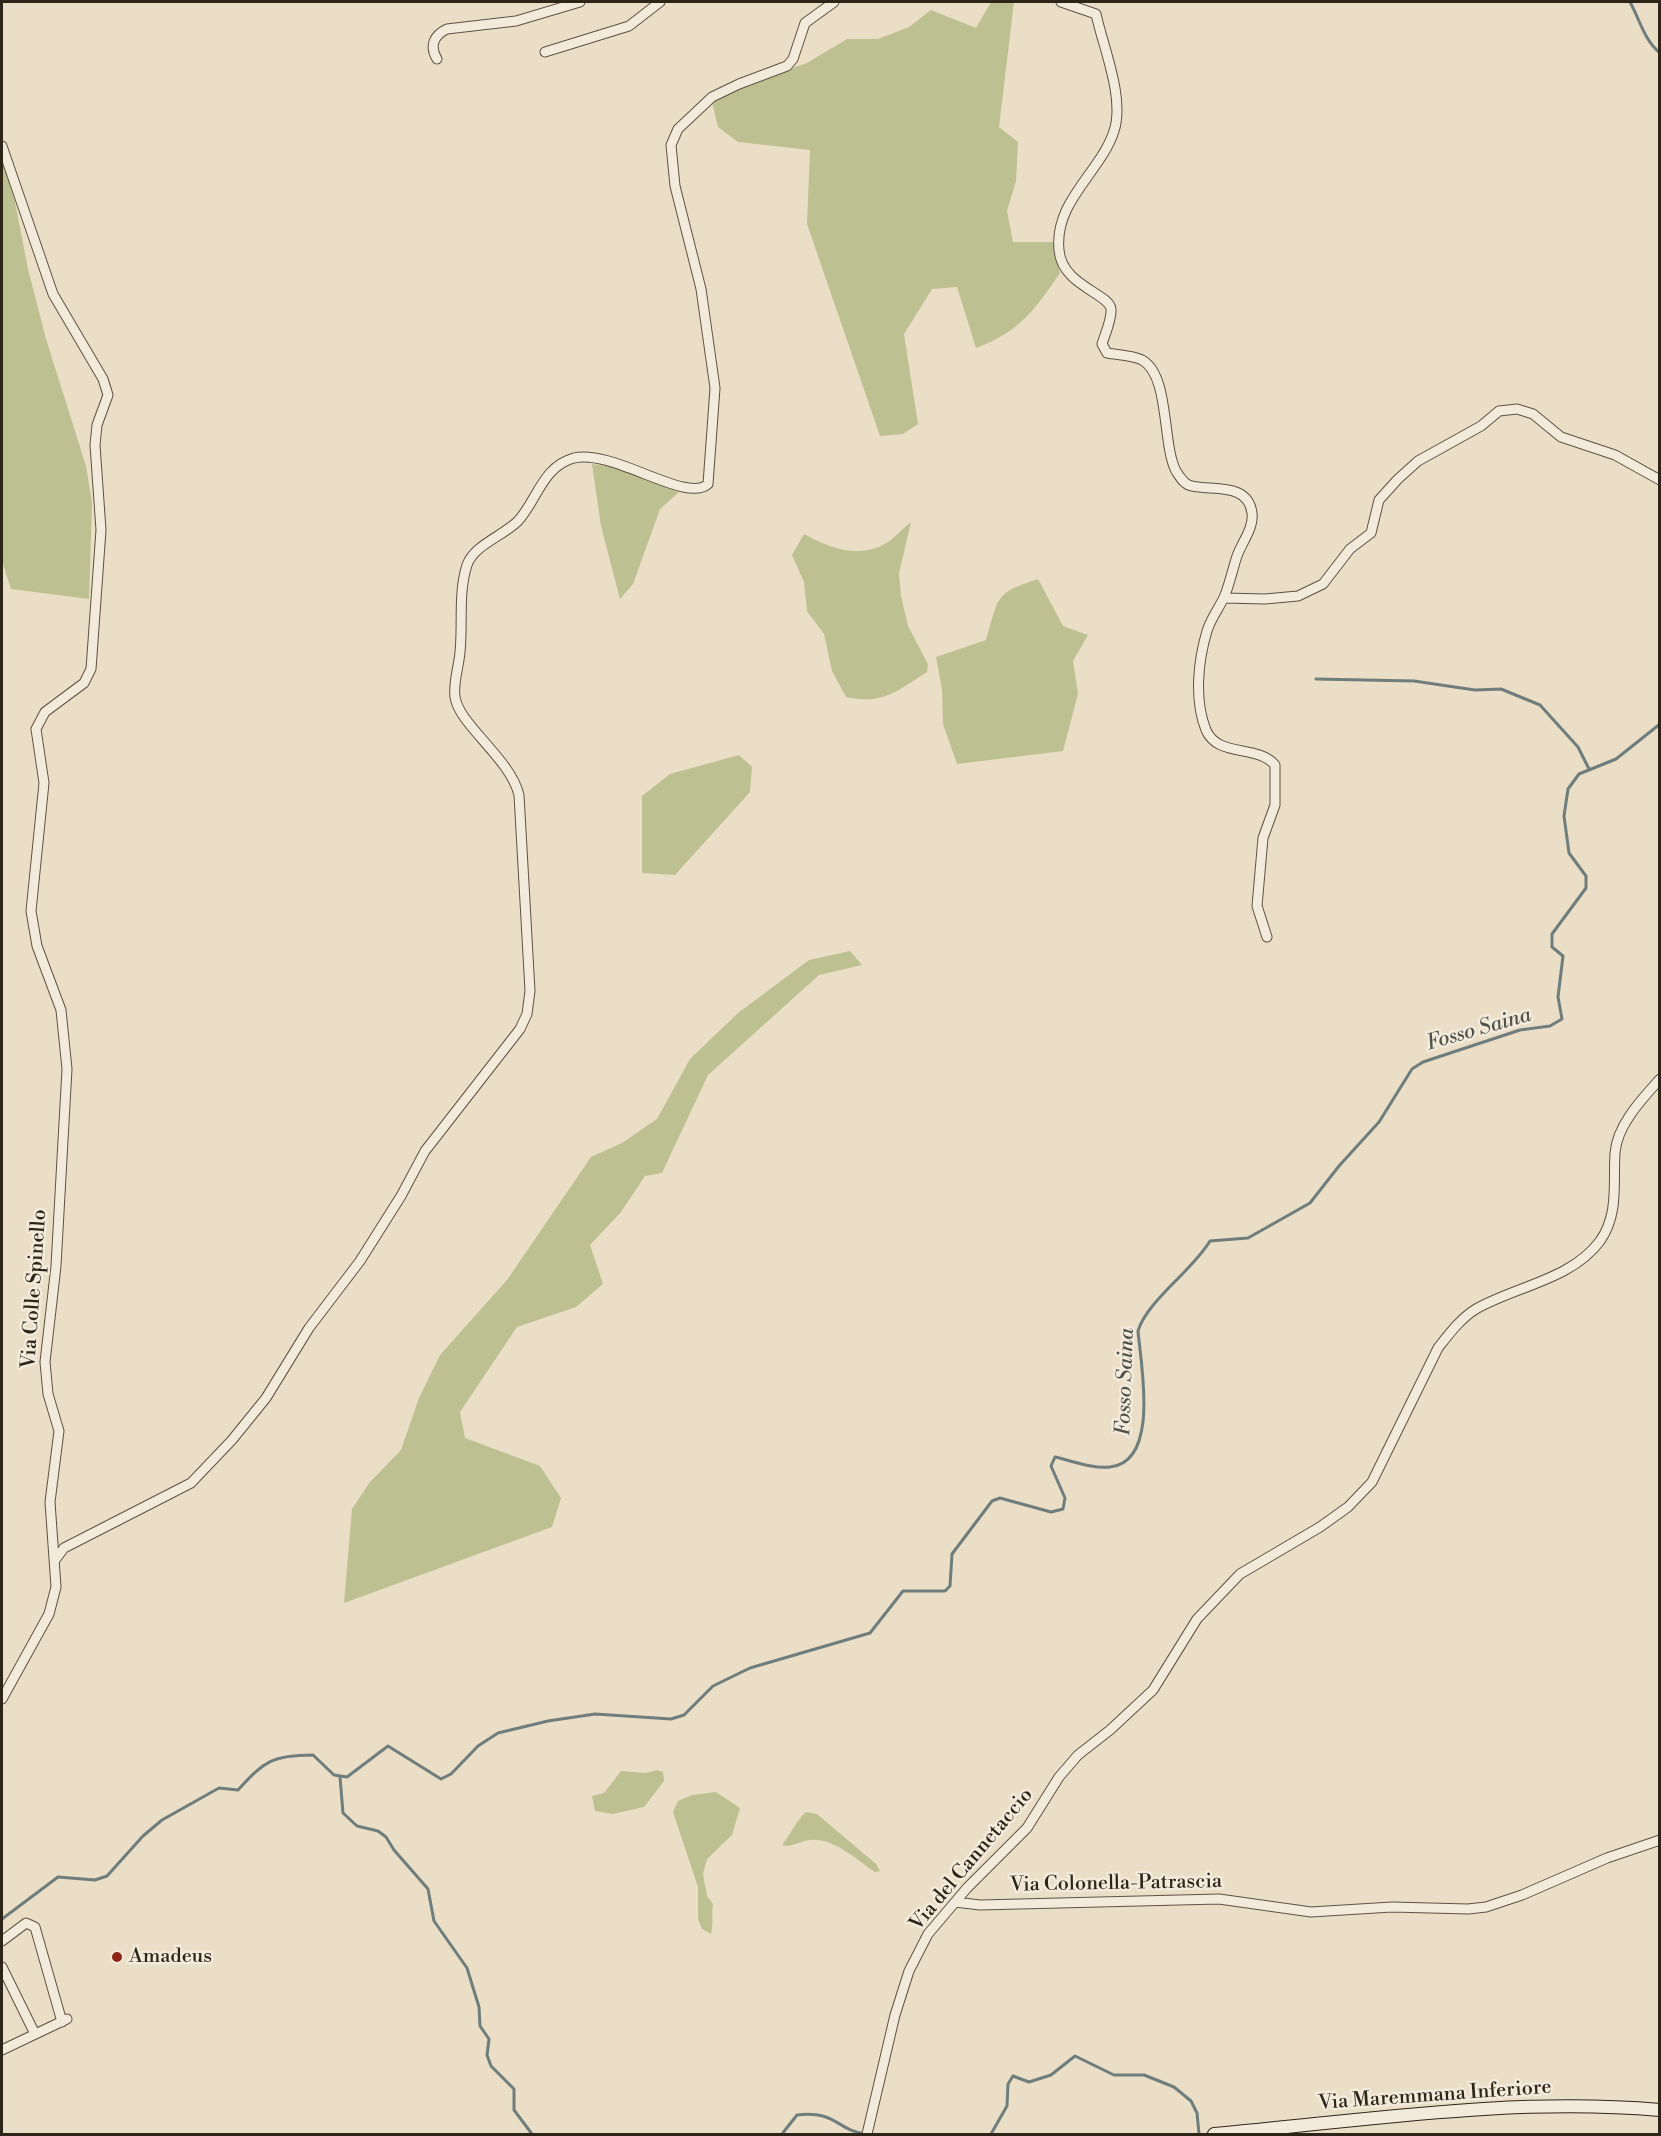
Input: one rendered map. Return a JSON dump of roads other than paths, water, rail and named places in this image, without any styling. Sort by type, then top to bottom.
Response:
[{"type":"main road","name":"Via Maremmana Inferiore","points":[[1214,2134],[1360,2118],[1492,2107],[1612,2106],[1659,2110]]},
{"type":"street","points":[[437,59],[433,50],[433,42],[440,32],[447,29],[516,21],[580,2]]},
{"type":"street","points":[[546,52],[629,26],[660,2]]},
{"type":"street","points":[[55,1560],[64,1548],[191,1484],[232,1440],[266,1398],[309,1328],[354,1270],[401,1196],[422,1156],[523,1024],[530,991],[519,795],[512,775],[460,710],[455,698],[461,638],[462,594],[467,567],[474,554],[502,535],[523,515],[550,472],[571,459],[584,457],[609,460],[684,489],[701,489],[708,484],[715,388],[698,275],[672,171],[672,140],[680,127],[712,97],[787,66],[793,59],[805,23],[834,2]]},
{"type":"street","points":[[1061,2],[1096,14],[1113,80],[1116,108],[1114,131],[1062,219],[1059,250],[1062,264],[1080,284],[1091,293],[1103,297],[1110,304],[1111,310],[1102,344],[1107,353],[1139,359],[1149,365],[1153,372],[1165,408],[1168,441],[1175,469],[1184,482],[1191,486],[1229,489],[1242,496],[1250,506],[1251,523],[1237,556],[1224,598],[1207,631],[1198,693],[1206,731],[1214,741],[1227,748],[1261,754],[1275,765],[1275,805],[1263,838],[1257,906],[1267,937]]},
{"type":"street","name":"Via Colle Spinello","points":[[2,146],[53,294],[103,379],[108,395],[94,445],[101,530],[90,673],[81,686],[42,715],[36,733],[44,783],[31,911],[38,946],[59,1003],[65,1046],[67,1090],[56,1266],[45,1362],[48,1394],[59,1428],[50,1496],[56,1587],[51,1610],[6,1681],[2,1700]]},
{"type":"street","points":[[1224,598],[1265,599],[1298,596],[1323,584],[1350,549],[1371,533],[1379,500],[1398,479],[1418,461],[1481,426],[1499,411],[1517,409],[1533,414],[1561,437],[1615,455],[1659,480]]},
{"type":"street","name":"Via del Cannetaccio","points":[[868,2132],[895,2015],[909,1971],[928,1934],[955,1902],[1027,1828],[1059,1777],[1078,1755],[1110,1730],[1153,1690],[1197,1619],[1240,1574],[1320,1527],[1348,1507],[1372,1482],[1391,1448],[1424,1376],[1452,1330],[1474,1310],[1559,1273],[1582,1258],[1600,1241],[1613,1210],[1615,1150],[1626,1121],[1659,1079]]},
{"type":"street","name":"Via Colonella-Patrascia","points":[[955,1902],[980,1905],[1219,1899],[1311,1912],[1392,1907],[1468,1909],[1486,1907],[1522,1895],[1607,1858],[1659,1840]]},
{"type":"street","points":[[2,1941],[26,1923],[36,1927],[64,2020],[2,2050]]},
{"type":"street","points":[[2,1967],[35,2034]]},
{"type":"waterway","points":[[1630,2],[1646,36],[1660,53]]},
{"type":"waterway","points":[[1316,679],[1414,681],[1475,690],[1501,689],[1540,705],[1578,747],[1589,769]]},
{"type":"waterway","name":"Fosso Saina","points":[[2,1919],[58,1877],[95,1880],[107,1876],[143,1836],[162,1820],[219,1788],[238,1790],[255,1772],[279,1758],[313,1755],[334,1775],[347,1777],[388,1746],[441,1779],[451,1774],[478,1746],[498,1733],[548,1721],[595,1714],[671,1719],[684,1715],[713,1686],[750,1668],[870,1633],[903,1591],[945,1591],[950,1586],[952,1554],[992,1501],[1000,1498],[1051,1512],[1063,1509],[1065,1498],[1051,1466],[1055,1457],[1090,1466],[1110,1467],[1126,1461],[1136,1448],[1142,1431],[1144,1410],[1138,1331],[1151,1308],[1210,1241],[1248,1238],[1310,1203],[1339,1166],[1379,1122],[1412,1069],[1423,1062],[1520,1030],[1550,1026],[1562,1019],[1558,997],[1563,956],[1552,947],[1552,934],[1586,888],[1586,876],[1569,853],[1564,816],[1568,789],[1579,774],[1616,759],[1660,724]]},
{"type":"waterway","name":"Fosso Saina","points":[[340,1777],[343,1813],[357,1826],[378,1831],[386,1837],[394,1850],[428,1889],[434,1921],[467,1968],[479,2007],[480,2026],[489,2039],[487,2055],[491,2066],[514,2089],[514,2110],[532,2134]]},
{"type":"waterway","name":"Fosso Saina","points":[[991,2134],[1007,2106],[1008,2084],[1013,2076],[1029,2082],[1051,2075],[1075,2056],[1114,2075],[1144,2075],[1174,2087],[1191,2101],[1197,2113],[1199,2134]]},
{"type":"waterway","name":"Fosso Saina","points":[[782,2134],[797,2115],[810,2114],[821,2115],[856,2132],[866,2134]]},
{"type":"place","name":"Amadeus","points":[[117,1957]]}]
